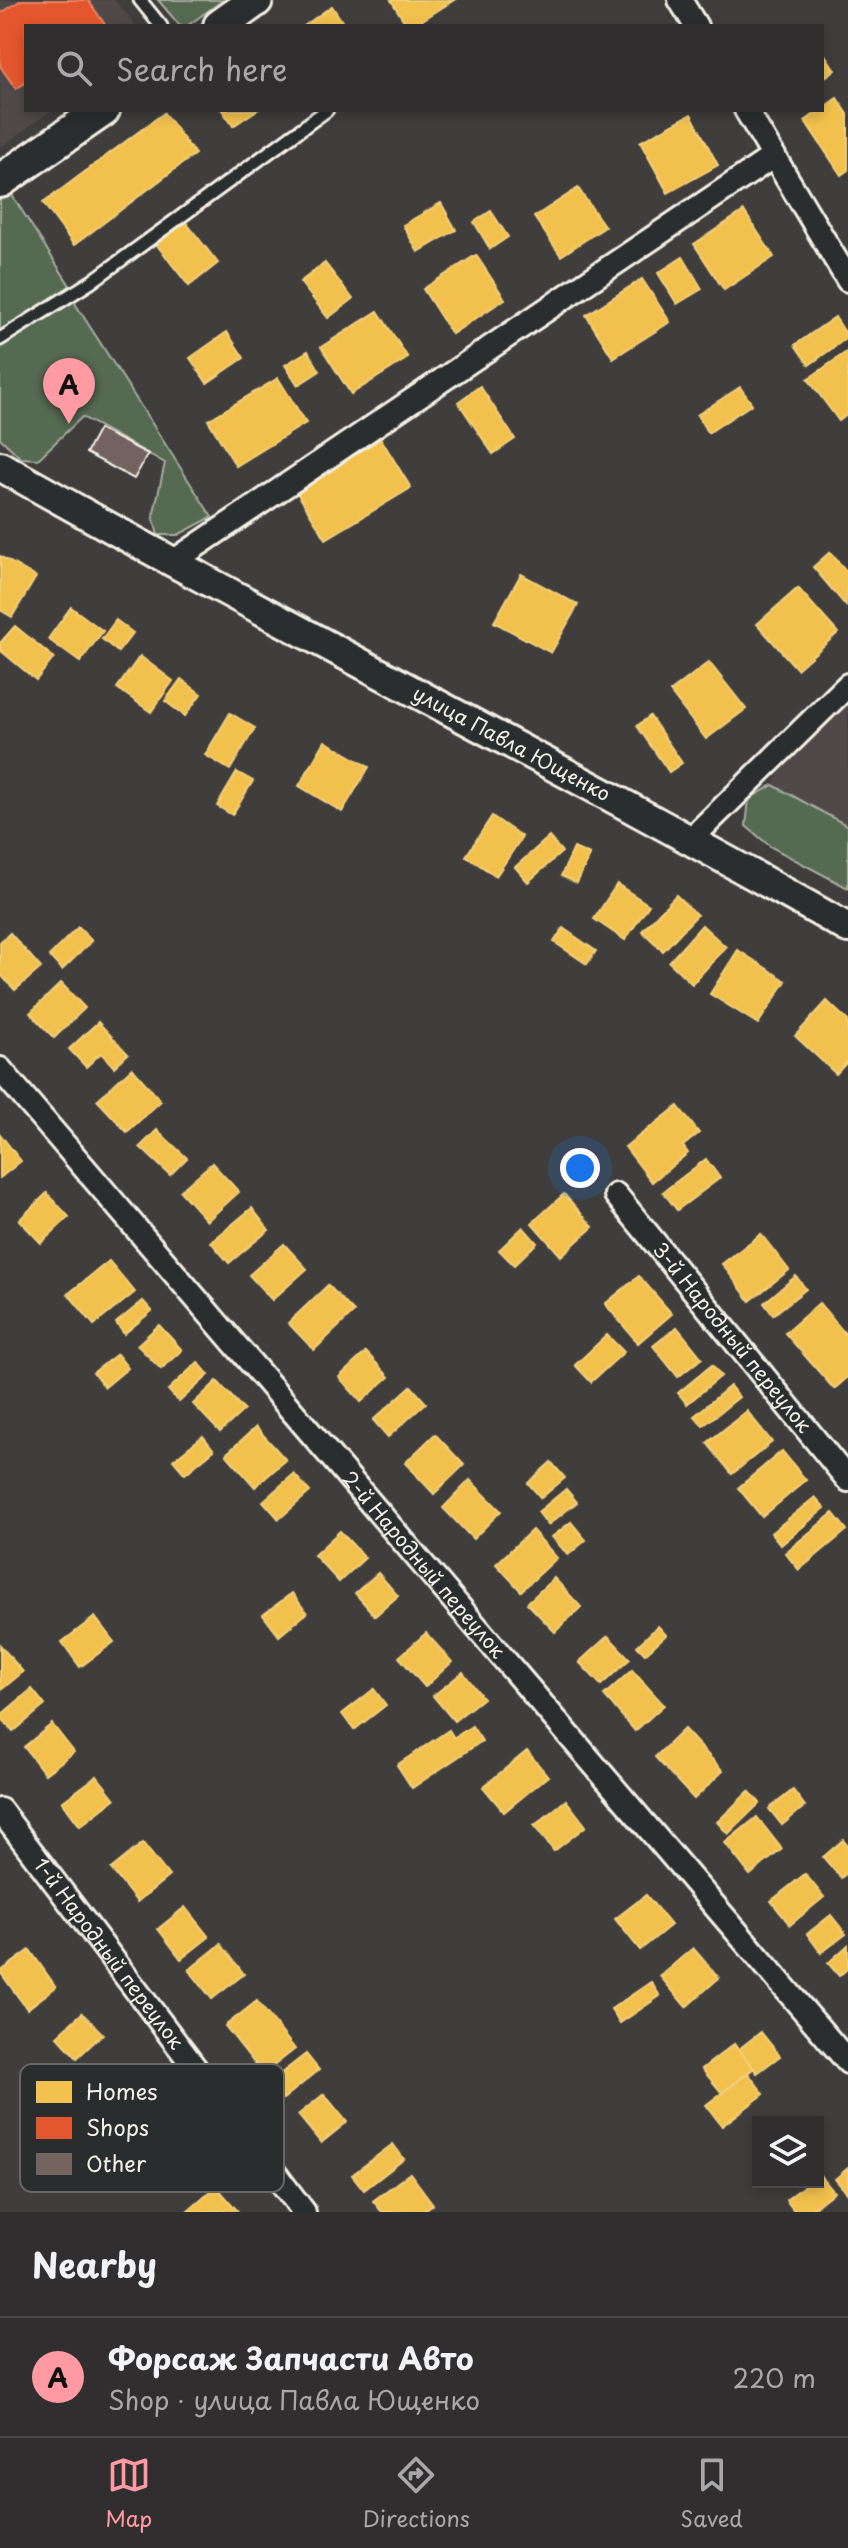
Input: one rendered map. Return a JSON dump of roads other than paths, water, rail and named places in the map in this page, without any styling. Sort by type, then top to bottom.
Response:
[{"type":"main road","points":[[223,24],[256,0]]},
{"type":"main road","points":[[1,178],[100,112]]},
{"type":"street","points":[[680,0],[695,24]]},
{"type":"street","points":[[747,112],[848,280]]},
{"type":"street","points":[[171,563],[774,156]]},
{"type":"street","name":"улица Павла Ющенко","points":[[0,466],[171,563],[691,839],[848,928]]},
{"type":"street","points":[[691,839],[848,685]]},
{"type":"street","name":"2-й Народный переулок","points":[[0,1069],[848,2062]]},
{"type":"street","name":"3-й Народный переулок","points":[[616,1195],[848,1480]]},
{"type":"street","name":"1-й Народный переулок","points":[[0,1810],[192,2064]]},
{"type":"street","name":"1-й Народный переулок","points":[[284,2186],[304,2212]]},
{"type":"lane","points":[[140,0],[159,24]]},
{"type":"lane","points":[[0,339],[91,282],[324,112]]},
{"type":"place","name":"Форсаж Запчасти Авто","points":[[69,424]]}]
